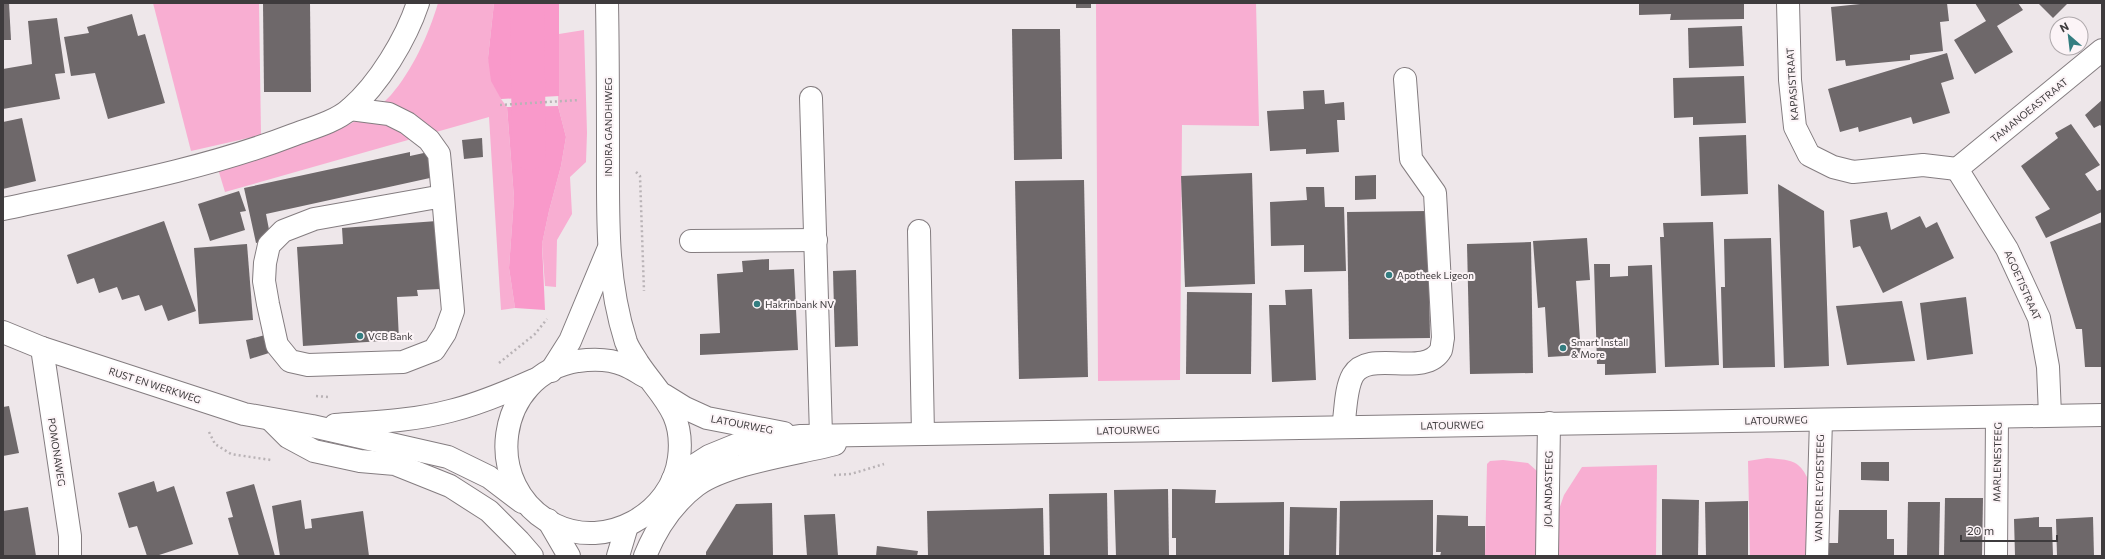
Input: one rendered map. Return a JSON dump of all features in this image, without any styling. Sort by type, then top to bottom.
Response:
[{"type":"main road","points":[[3,209],[140,180],[265,146],[328,122],[350,109],[385,70],[414,16],[418,3]]},
{"type":"main road","name":"INDIRA GANDHIWEG","points":[[607,3],[608,250],[617,310],[627,346],[648,378]]},
{"type":"main road","name":"KAPASISTRAAT","points":[[1788,3],[1790,80],[1795,127],[1809,155],[1833,167],[1853,172],[1923,165],[1956,169]]},
{"type":"main road","name":"TAMANOEASTRAAT","points":[[1956,169],[2102,50]]},
{"type":"main road","points":[[1343,427],[1349,388],[1354,374],[1365,365],[1387,363],[1414,364],[1431,360],[1441,350],[1443,338],[1435,193],[1411,159],[1405,79]]},
{"type":"main road","points":[[811,98],[816,240],[811,436]]},
{"type":"main road","points":[[350,109],[389,114],[407,123],[429,140],[439,154],[443,196],[453,312],[445,333],[434,350],[403,362],[308,365],[290,361],[277,345],[268,304],[264,281],[264,263],[269,245],[283,231],[314,219],[443,196]]},
{"type":"main road","name":"AGOETISTRAAT","points":[[1956,169],[2007,249],[2039,318],[2048,367],[2050,415]]},
{"type":"main road","points":[[919,231],[923,434]]},
{"type":"main road","points":[[691,242],[816,240]]},
{"type":"main road","name":"INDIRA GANDHIWEG","points":[[539,514],[514,484],[506,456],[507,427],[519,400],[545,375],[570,341],[608,250]]},
{"type":"main road","name":"RUST EN WERKWEG","points":[[3,332],[42,348],[244,414],[312,426],[448,457],[489,478],[539,514]]},
{"type":"main road","name":"POMONAWEG","points":[[42,348],[70,536],[70,556]]},
{"type":"main road","name":"RUST EN WERKWEG","points":[[312,426],[402,420],[451,411],[500,395],[545,375],[565,364],[594,359],[623,364],[648,378]]},
{"type":"main road","points":[[539,514],[555,525],[584,533],[606,532],[628,526],[652,509],[662,498],[673,479],[679,458],[680,436],[674,414],[664,394],[648,378]]},
{"type":"main road","name":"LATOURWEG","points":[[664,394],[685,408],[707,418],[811,436]]},
{"type":"main road","name":"LATOURWEG","points":[[673,479],[709,456],[736,445],[811,436],[2102,415]]},
{"type":"main road","name":"MARLENESTEEG","points":[[1996,556],[1997,417]]},
{"type":"main road","points":[[270,419],[288,437],[314,451],[360,461],[395,464],[450,486],[489,512],[532,556]]},
{"type":"main road","name":"VAN DER LEYDESTEEG","points":[[1817,556],[1821,420]]},
{"type":"main road","name":"JOLANDASTEEG","points":[[1547,556],[1549,423]]},
{"type":"main road","points":[[645,556],[650,542],[670,511],[698,485],[734,468],[869,435]]},
{"type":"main road","points":[[539,514],[569,556]]},
{"type":"main road","points":[[618,556],[628,526]]},
{"type":"path","points":[[500,105],[561,101]]},
{"type":"shaded area","points":[[153,3],[259,3],[261,135],[191,151]]},
{"type":"shaded area","points":[[438,3],[494,3],[488,58],[501,99],[507,107],[514,198],[509,268],[515,308],[501,310],[489,117],[225,192],[218,169],[286,149],[334,132],[375,109],[391,95],[413,64],[430,27]]},
{"type":"shaded area","points":[[494,3],[559,3],[559,96],[501,99],[491,81],[488,58]]},
{"type":"shaded area","points":[[1096,3],[1256,3],[1259,126],[1182,125],[1180,380],[1098,381]]},
{"type":"shaded area","points":[[584,30],[587,133],[586,162],[570,177],[572,214],[557,240],[556,287],[545,286],[542,244],[561,166],[566,137],[558,106],[559,34]]},
{"type":"shaded area","points":[[558,106],[566,137],[561,166],[542,244],[545,310],[515,308],[509,268],[514,198],[507,107]]},
{"type":"shaded area","points":[[1767,458],[1791,461],[1800,466],[1807,477],[1808,556],[1750,556],[1748,461]]},
{"type":"shaded area","points":[[1503,460],[1528,463],[1537,471],[1542,556],[1485,556],[1487,464],[1490,461]]},
{"type":"shaded area","points":[[1657,465],[1656,556],[1556,556],[1557,515],[1564,495],[1582,467]]},
{"type":"building","points":[[3,3],[9,3],[11,40],[3,40]]},
{"type":"building","points":[[263,3],[310,3],[311,92],[264,92]]},
{"type":"building","points":[[1076,3],[1091,3],[1091,8],[1076,8]]},
{"type":"building","points":[[1639,3],[1744,3],[1744,19],[1670,20],[1671,14],[1639,15]]},
{"type":"building","points":[[1870,3],[1947,3],[1949,21],[1940,22],[1943,51],[1910,55],[1910,60],[1846,66],[1845,60],[1836,61],[1831,7]]},
{"type":"building","points":[[1975,3],[2018,3],[2023,10],[1997,26],[2013,52],[1975,74],[1954,40],[1986,21]]},
{"type":"building","points":[[2038,3],[2068,3],[2055,16],[2051,16]]},
{"type":"building","points":[[132,14],[138,36],[145,34],[165,103],[108,119],[95,73],[71,76],[64,37],[89,33],[87,27]]},
{"type":"building","points":[[57,18],[65,73],[55,74],[60,99],[3,109],[3,69],[32,64],[28,21]]},
{"type":"building","points":[[1742,26],[1744,66],[1689,68],[1688,28]]},
{"type":"building","points":[[1012,29],[1060,29],[1062,159],[1014,160]]},
{"type":"building","points":[[1947,53],[1954,79],[1941,83],[1950,113],[1913,124],[1911,117],[1859,132],[1858,127],[1840,132],[1828,89]]},
{"type":"building","points":[[1744,76],[1746,123],[1693,125],[1693,117],[1674,118],[1673,78]]},
{"type":"building","points":[[1324,90],[1325,104],[1344,102],[1345,120],[1337,120],[1339,152],[1306,154],[1306,149],[1270,151],[1267,111],[1304,109],[1303,91]]},
{"type":"building","points":[[2102,100],[2102,127],[2100,125],[2094,128],[2085,115]]},
{"type":"building","points":[[22,118],[36,181],[3,189],[3,122]]},
{"type":"building","points":[[2071,124],[2100,165],[2085,174],[2097,191],[2102,189],[2102,212],[2046,238],[2035,217],[2050,209],[2021,166],[2058,138],[2055,133]]},
{"type":"building","points":[[1746,135],[1748,194],[1701,196],[1699,137]]},
{"type":"building","points":[[482,138],[483,157],[464,159],[462,140]]},
{"type":"building","points":[[433,151],[439,176],[266,214],[271,240],[256,243],[244,188],[410,152],[410,156]]},
{"type":"building","points":[[1252,173],[1255,284],[1185,287],[1181,176]]},
{"type":"building","points":[[1376,175],[1376,199],[1355,200],[1355,176]]},
{"type":"building","points":[[1084,180],[1088,377],[1019,379],[1015,181]]},
{"type":"building","points":[[1778,184],[1824,211],[1829,366],[1784,368]]},
{"type":"building","points":[[1306,187],[1324,187],[1325,207],[1344,207],[1346,271],[1304,272],[1304,245],[1271,246],[1270,202],[1307,200]]},
{"type":"building","points":[[239,191],[246,211],[240,212],[245,230],[210,241],[198,204]]},
{"type":"building","name":"Apotheek Ligeon","points":[[1428,211],[1430,338],[1349,339],[1347,212]]},
{"type":"building","points":[[1887,212],[1891,230],[1920,216],[1926,228],[1937,222],[1954,258],[1883,293],[1860,246],[1853,248],[1850,220]]},
{"type":"building","points":[[164,221],[196,311],[168,321],[162,305],[145,311],[139,295],[122,300],[117,287],[99,293],[94,278],[77,284],[67,255]]},
{"type":"building","points":[[437,221],[441,289],[417,290],[418,296],[397,297],[399,340],[303,346],[297,247],[343,244],[342,228]]},
{"type":"building","points":[[1713,222],[1719,365],[1665,367],[1660,237],[1664,237],[1663,223]]},
{"type":"building","points":[[2102,222],[2102,367],[2085,367],[2082,329],[2076,329],[2050,242]]},
{"type":"building","points":[[1587,238],[1590,280],[1576,281],[1581,355],[1548,357],[1545,307],[1538,308],[1533,241]]},
{"type":"building","points":[[1771,238],[1775,367],[1723,368],[1721,287],[1725,287],[1724,239]]},
{"type":"building","points":[[1531,242],[1533,373],[1470,374],[1467,244]]},
{"type":"building","points":[[247,244],[253,320],[199,324],[194,248]]},
{"type":"building","name":"Hakrinbank NV","points":[[769,259],[769,270],[794,269],[798,350],[700,355],[700,334],[720,333],[717,274],[743,272],[742,261]]},
{"type":"building","points":[[1594,264],[1610,264],[1610,277],[1628,276],[1628,266],[1652,265],[1656,373],[1605,375],[1605,364],[1597,364]]},
{"type":"building","points":[[856,270],[858,346],[835,347],[833,271]]},
{"type":"building","points":[[1312,289],[1316,380],[1272,382],[1269,305],[1286,305],[1285,290]]},
{"type":"building","points":[[1187,292],[1252,293],[1251,374],[1186,374]]},
{"type":"building","points":[[1966,297],[1973,354],[1927,360],[1920,303]]},
{"type":"building","points":[[1902,301],[1915,361],[1847,365],[1836,306]]},
{"type":"building","points":[[265,335],[269,353],[250,359],[246,340]]},
{"type":"building","points":[[9,406],[19,453],[3,456],[3,407]]},
{"type":"building","points":[[1861,462],[1889,462],[1889,481],[1861,480]]},
{"type":"building","points":[[154,481],[157,492],[174,486],[193,544],[156,556],[147,556],[137,526],[129,528],[118,493]]},
{"type":"building","points":[[254,484],[275,556],[239,556],[228,518],[233,517],[226,492]]},
{"type":"building","points":[[1168,489],[1169,556],[1116,556],[1114,490]]},
{"type":"building","points":[[1172,489],[1216,490],[1215,503],[1284,502],[1284,556],[1176,556],[1176,538],[1172,538]]},
{"type":"building","points":[[1107,493],[1108,556],[1050,556],[1049,494]]},
{"type":"building","points":[[1945,498],[1983,498],[1982,556],[1944,556]]},
{"type":"building","points":[[1662,499],[1699,500],[1698,556],[1662,556]]},
{"type":"building","points":[[301,500],[305,529],[312,528],[311,519],[363,511],[369,556],[280,556],[272,506]]},
{"type":"building","points":[[1433,500],[1433,556],[1339,556],[1340,501]]},
{"type":"building","points":[[1748,501],[1748,556],[1706,556],[1705,502]]},
{"type":"building","points":[[1908,502],[1940,502],[1939,556],[1907,556]]},
{"type":"building","points":[[772,503],[773,556],[706,556],[706,552],[736,504]]},
{"type":"building","points":[[28,507],[36,556],[3,556],[3,511]]},
{"type":"building","points":[[1290,507],[1337,508],[1336,556],[1289,556]]},
{"type":"building","points":[[1043,508],[1044,556],[928,556],[927,511]]},
{"type":"building","points":[[1839,510],[1887,510],[1887,539],[1894,539],[1894,556],[1829,556],[1829,543],[1838,543]]},
{"type":"building","points":[[835,514],[838,556],[807,556],[804,515]]},
{"type":"building","points":[[1437,515],[1468,516],[1468,526],[1485,526],[1485,556],[1440,556],[1441,552],[1436,552]]},
{"type":"building","points":[[2039,517],[2039,527],[2052,527],[2053,556],[2015,556],[2014,519]]},
{"type":"building","points":[[2093,517],[2094,556],[2057,556],[2056,519]]},
{"type":"building","points":[[877,546],[918,551],[917,556],[876,556]]},
{"type":"waterway","points":[[527,3],[529,153]]},
{"type":"place","name":"Apotheek Ligeon","points":[[1389,275]]},
{"type":"place","name":"Hakrinbank NV","points":[[757,304]]},
{"type":"place","name":"VCB Bank","points":[[360,336]]},
{"type":"place","name":"Smart Install & More","points":[[1563,348]]}]
